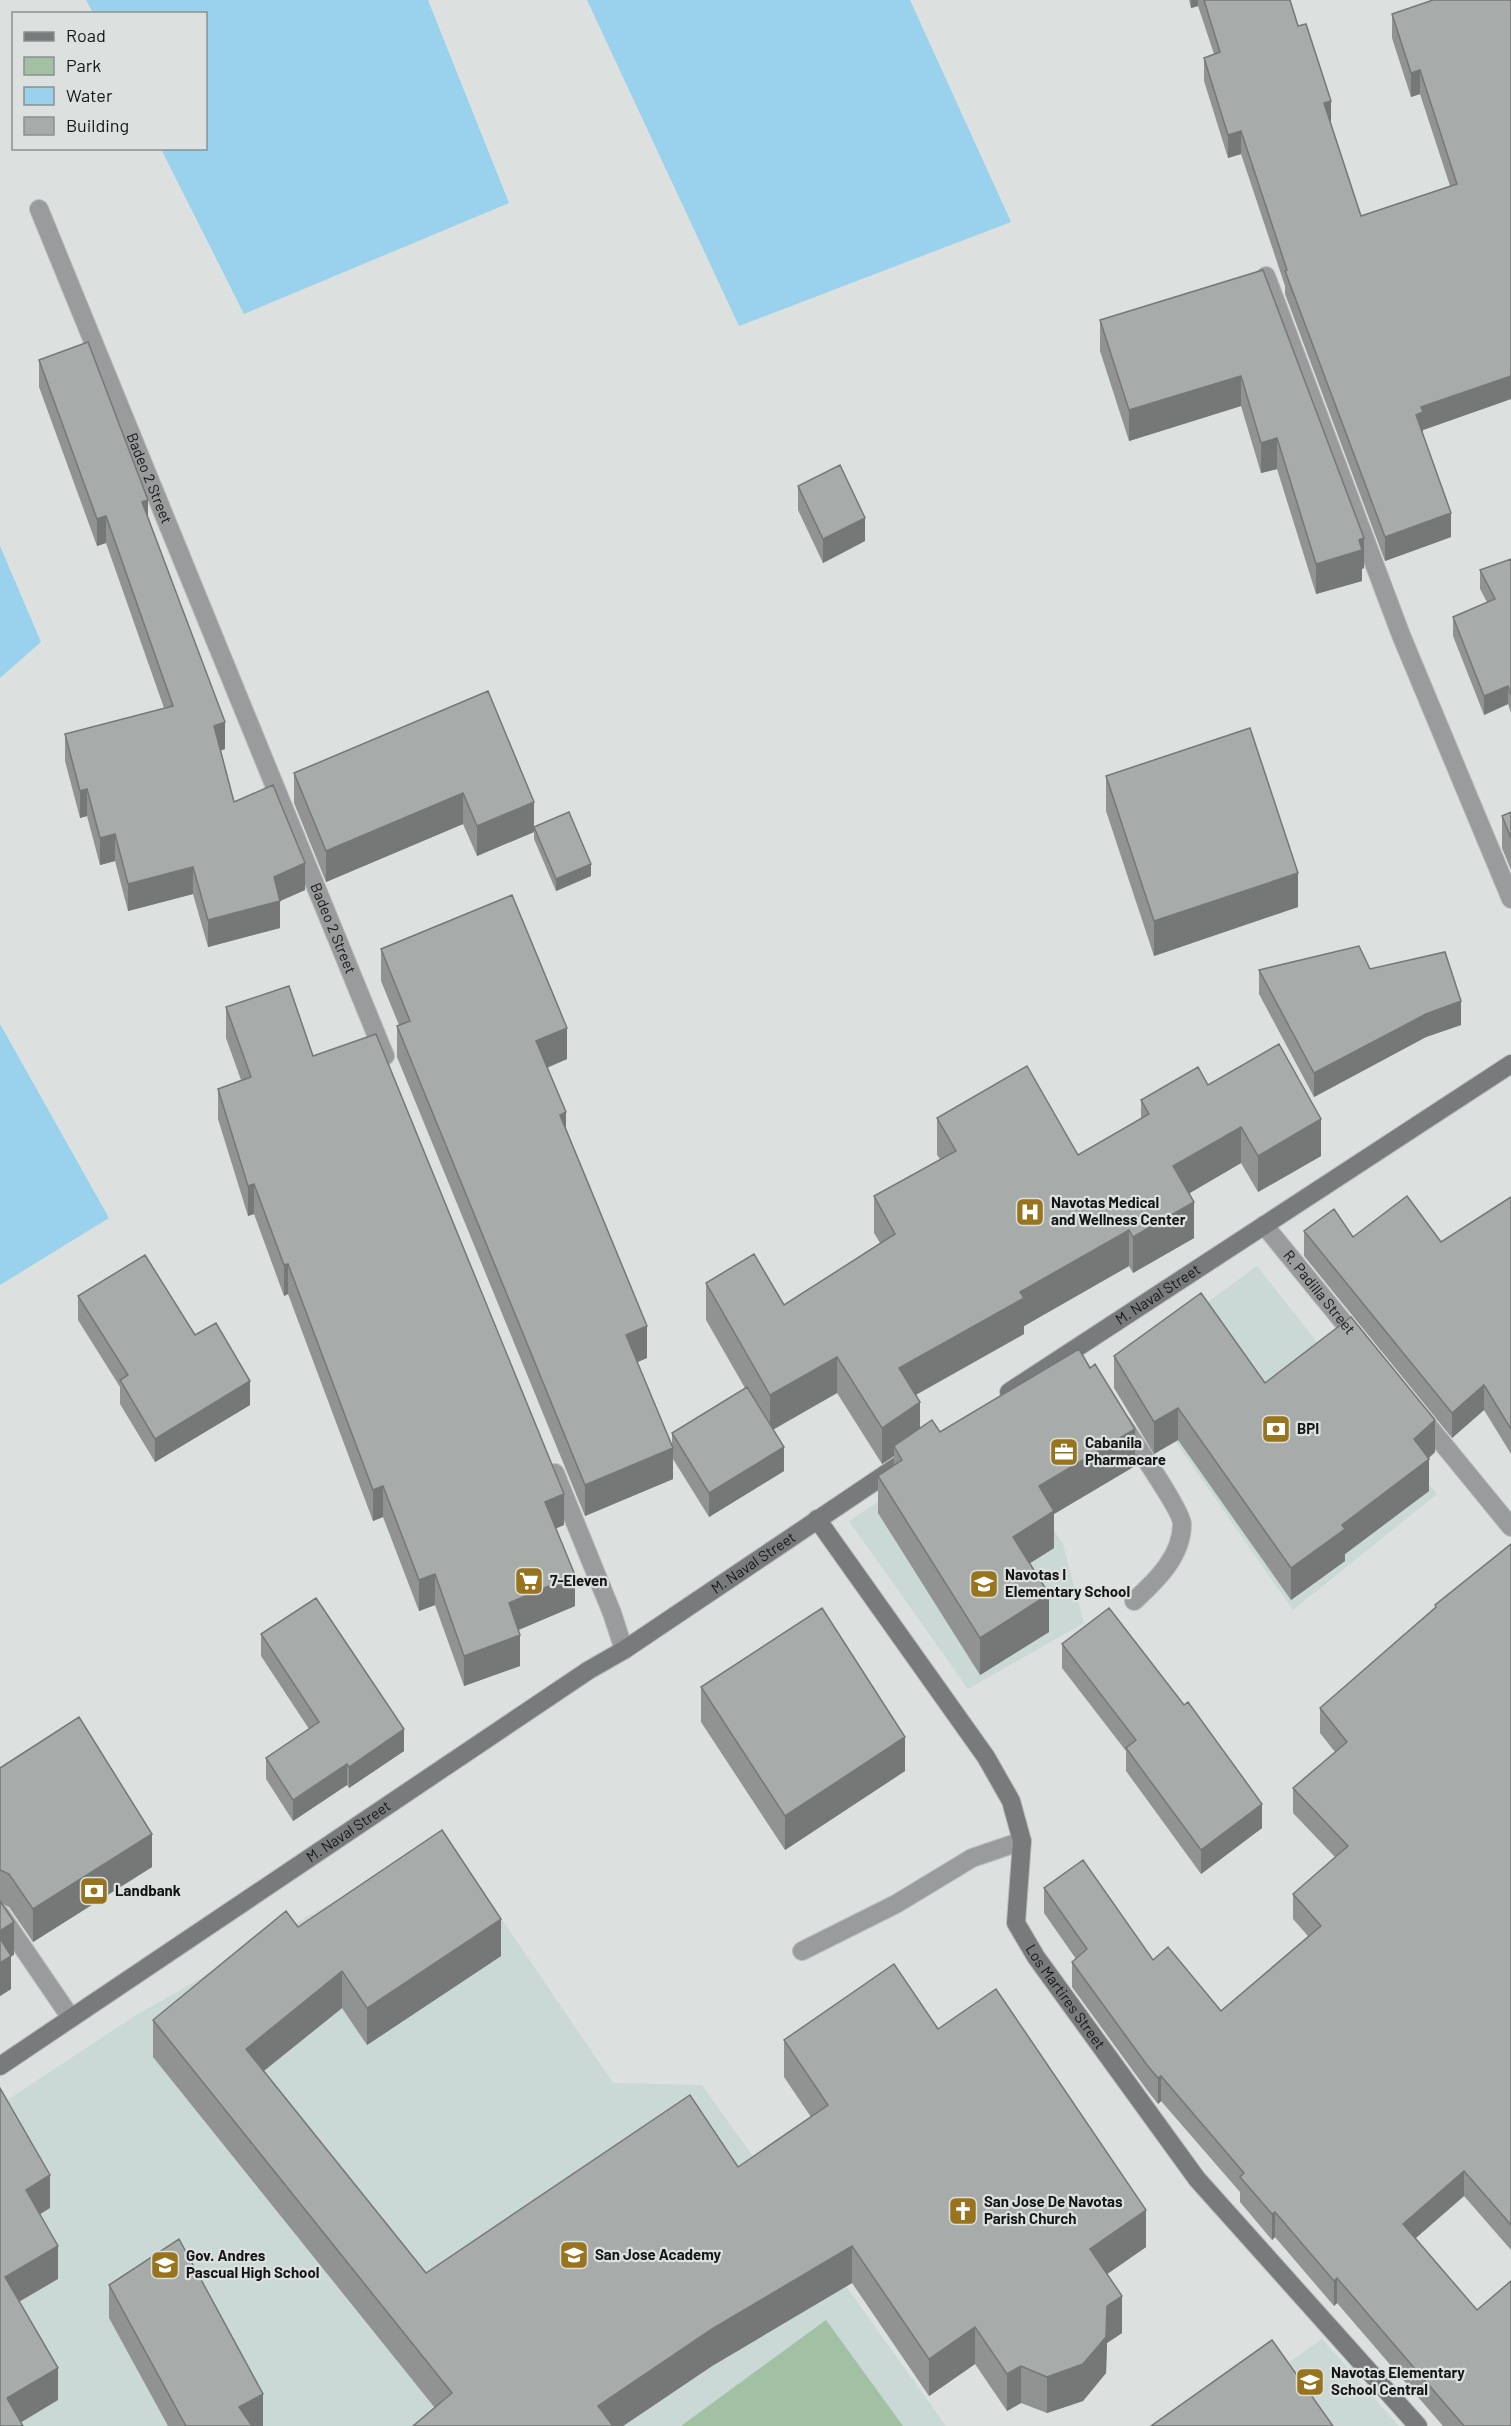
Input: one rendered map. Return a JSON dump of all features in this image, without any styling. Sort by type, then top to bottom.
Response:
[{"type":"main road","name":"M. Naval Street","points":[[996,1400],[1511,1064]]},
{"type":"main road","name":"M. Naval Street","points":[[0,2066],[916,1453]]},
{"type":"main road","name":"Los Martires Street","points":[[817,1519],[986,1757],[1011,1801],[1022,1841],[1016,1923],[1036,1957],[1197,2179],[1418,2426]]},
{"type":"street","name":"Badeo 2 Street","points":[[39,209],[390,1069]]},
{"type":"street","points":[[1266,276],[1401,635],[1511,899]]},
{"type":"street","name":"R. Padilla Street","points":[[1264,1225],[1370,1355]]},
{"type":"street","points":[[1076,1348],[1087,1367]]},
{"type":"street","points":[[1406,1399],[1511,1527]]},
{"type":"street","points":[[1111,1406],[1182,1521],[1179,1546],[1174,1555],[1153,1584],[1134,1600]]},
{"type":"street","points":[[548,1457],[612,1613],[624,1650]]},
{"type":"street","points":[[802,1951],[896,1904],[972,1858],[1022,1841]]},
{"type":"street","points":[[0,1914],[71,2018]]},
{"type":"shaded area","name":"BPI","points":[[1257,1266],[1437,1494],[1293,1610],[1122,1365]]},
{"type":"shaded area","name":"Navotas I Elementary School","points":[[989,1428],[1063,1544],[1084,1623],[968,1689],[849,1521]]},
{"type":"shaded area","name":"San Jose Academy","points":[[446,1837],[613,2083],[702,2085],[946,2426],[0,2426],[0,2105],[133,2017]]},
{"type":"shaded area","name":"Navotas Elementary School Central","points":[[1322,2339],[1399,2426],[1197,2426]]},
{"type":"green space","points":[[826,2320],[903,2426],[681,2426]]},
{"type":"water","points":[[86,0],[428,0],[509,203],[244,314],[162,150],[207,150],[207,12],[92,12]]},
{"type":"water","points":[[587,0],[910,0],[1011,222],[739,326]]},
{"type":"water","points":[[0,546],[41,642],[0,678]]},
{"type":"water","points":[[0,1024],[109,1218],[0,1285]]},
{"type":"building","points":[[1204,0],[1290,0],[1298,26],[1306,24],[1331,101],[1324,103],[1361,216],[1457,184],[1420,70],[1411,73],[1392,14],[1433,0],[1511,0],[1511,376],[1421,407],[1423,412],[1416,415],[1451,513],[1385,537],[1285,271],[1287,270],[1241,131],[1228,135],[1204,58],[1220,52]]},
{"type":"building","points":[[1263,270],[1364,538],[1359,540],[1362,550],[1316,564],[1277,438],[1261,443],[1241,376],[1129,410],[1100,320]]},
{"type":"building","points":[[88,342],[148,500],[142,502],[225,722],[214,726],[234,802],[273,785],[305,863],[274,877],[280,901],[208,920],[193,867],[128,884],[115,834],[100,838],[87,789],[80,791],[65,734],[173,706],[106,516],[97,519],[39,360]]},
{"type":"building","points":[[840,465],[865,518],[823,539],[798,486]]},
{"type":"building","points":[[1511,559],[1511,695],[1508,686],[1484,696],[1453,617],[1495,599],[1480,570]]},
{"type":"building","points":[[488,691],[534,802],[477,826],[463,793],[326,851],[294,773]]},
{"type":"building","points":[[1250,728],[1298,873],[1154,921],[1106,776]]},
{"type":"building","points":[[569,812],[591,864],[556,879],[534,827]]},
{"type":"building","points":[[1511,812],[1511,838],[1502,816]]},
{"type":"building","points":[[512,895],[567,1028],[536,1041],[566,1112],[560,1115],[647,1326],[626,1335],[673,1448],[585,1485],[397,1026],[410,1021],[381,949]]},
{"type":"building","points":[[1359,946],[1370,969],[1445,952],[1461,1001],[1426,1014],[1314,1073],[1259,970]]},
{"type":"building","points":[[289,986],[313,1056],[376,1034],[564,1494],[545,1502],[575,1575],[509,1603],[520,1635],[464,1656],[435,1574],[419,1580],[383,1486],[373,1490],[288,1264],[284,1265],[254,1184],[248,1186],[218,1089],[251,1077],[226,1007]]},
{"type":"building","points":[[1279,1044],[1321,1119],[1258,1156],[1241,1127],[1173,1166],[1194,1202],[1133,1237],[1129,1230],[1020,1292],[1024,1298],[899,1368],[920,1402],[882,1428],[837,1357],[770,1395],[706,1283],[754,1254],[784,1305],[895,1234],[874,1196],[956,1151],[937,1118],[1027,1066],[1078,1155],[1149,1114],[1141,1100],[1198,1067],[1208,1085]]},
{"type":"building","points":[[1407,1196],[1441,1242],[1511,1197],[1511,1429],[1484,1385],[1452,1413],[1304,1231],[1334,1209],[1353,1237]]},
{"type":"building","points":[[145,1255],[195,1335],[216,1323],[250,1381],[155,1439],[120,1380],[128,1375],[78,1296]]},
{"type":"building","name":"BPI","points":[[1201,1293],[1265,1383],[1351,1317],[1435,1420],[1414,1439],[1429,1459],[1342,1525],[1345,1529],[1291,1568],[1178,1408],[1154,1422],[1114,1356]]},
{"type":"building","points":[[1079,1349],[1090,1368],[1095,1364],[1135,1429],[1039,1486],[1054,1511],[1013,1537],[1049,1594],[980,1638],[878,1476],[902,1460],[894,1446],[932,1420],[940,1432]]},
{"type":"building","points":[[747,1387],[784,1447],[709,1493],[672,1433]]},
{"type":"building","points":[[1511,1544],[1511,2225],[1464,2171],[1403,2224],[1477,2310],[1511,2281],[1511,2426],[1464,2426],[1337,2278],[1334,2281],[1275,2212],[1272,2214],[1240,2177],[1244,2173],[1161,2076],[1158,2078],[1147,2065],[1072,1962],[1087,1949],[1044,1888],[1083,1860],[1153,1960],[1168,1947],[1221,2011],[1321,1926],[1293,1894],[1348,1846],[1293,1788],[1347,1742],[1320,1708],[1436,1607],[1435,1605]]},
{"type":"building","points":[[316,1598],[404,1729],[349,1767],[347,1764],[293,1800],[266,1758],[319,1722],[261,1634]]},
{"type":"building","points":[[822,1608],[905,1737],[785,1816],[701,1687]]},
{"type":"building","points":[[1109,1608],[1184,1705],[1188,1702],[1262,1804],[1201,1850],[1126,1748],[1136,1740],[1062,1644]]},
{"type":"building","points":[[79,1717],[152,1834],[33,1909],[9,1874],[0,1870],[0,1768]]},
{"type":"building","points":[[442,1830],[501,1919],[367,2008],[342,1971],[246,2049],[426,2273],[690,2095],[738,2167],[828,2105],[784,2040],[894,1964],[938,2029],[996,1989],[1146,2210],[1090,2249],[1122,2296],[1107,2306],[1106,2337],[1083,2364],[1047,2377],[1021,2366],[1007,2374],[975,2327],[929,2359],[852,2246],[712,2329],[598,2406],[613,2426],[413,2426],[452,2393],[153,2020],[286,1911],[298,1927]]},
{"type":"building","points":[[0,1901],[14,1922],[0,1931]]},
{"type":"building","points":[[0,1938],[11,1956],[0,1963]]},
{"type":"building","points":[[0,2088],[50,2175],[26,2190],[58,2246],[5,2277],[58,2368],[7,2398],[23,2426],[0,2426]]},
{"type":"building","points":[[179,2239],[263,2394],[239,2407],[252,2426],[186,2426],[109,2285]]},
{"type":"building","points":[[1272,2340],[1333,2426],[1151,2426]]},
{"type":"place","name":"Navotas Medical and Wellness Center","points":[[1030,1212]]},
{"type":"place","name":"BPI","points":[[1276,1429]]},
{"type":"place","name":"Cabanila Pharmacare","points":[[1064,1452]]},
{"type":"place","name":"7-Eleven","points":[[529,1581]]},
{"type":"place","name":"Navotas I Elementary School","points":[[984,1584]]},
{"type":"place","name":"Landbank","points":[[94,1891]]},
{"type":"place","name":"San Jose De Navotas Parish Church","points":[[963,2211]]},
{"type":"place","name":"San Jose Academy","points":[[574,2255]]},
{"type":"place","name":"Gov. Andres Pascual High School","points":[[165,2265]]},
{"type":"place","name":"Navotas Elementary School Central","points":[[1310,2382]]}]
